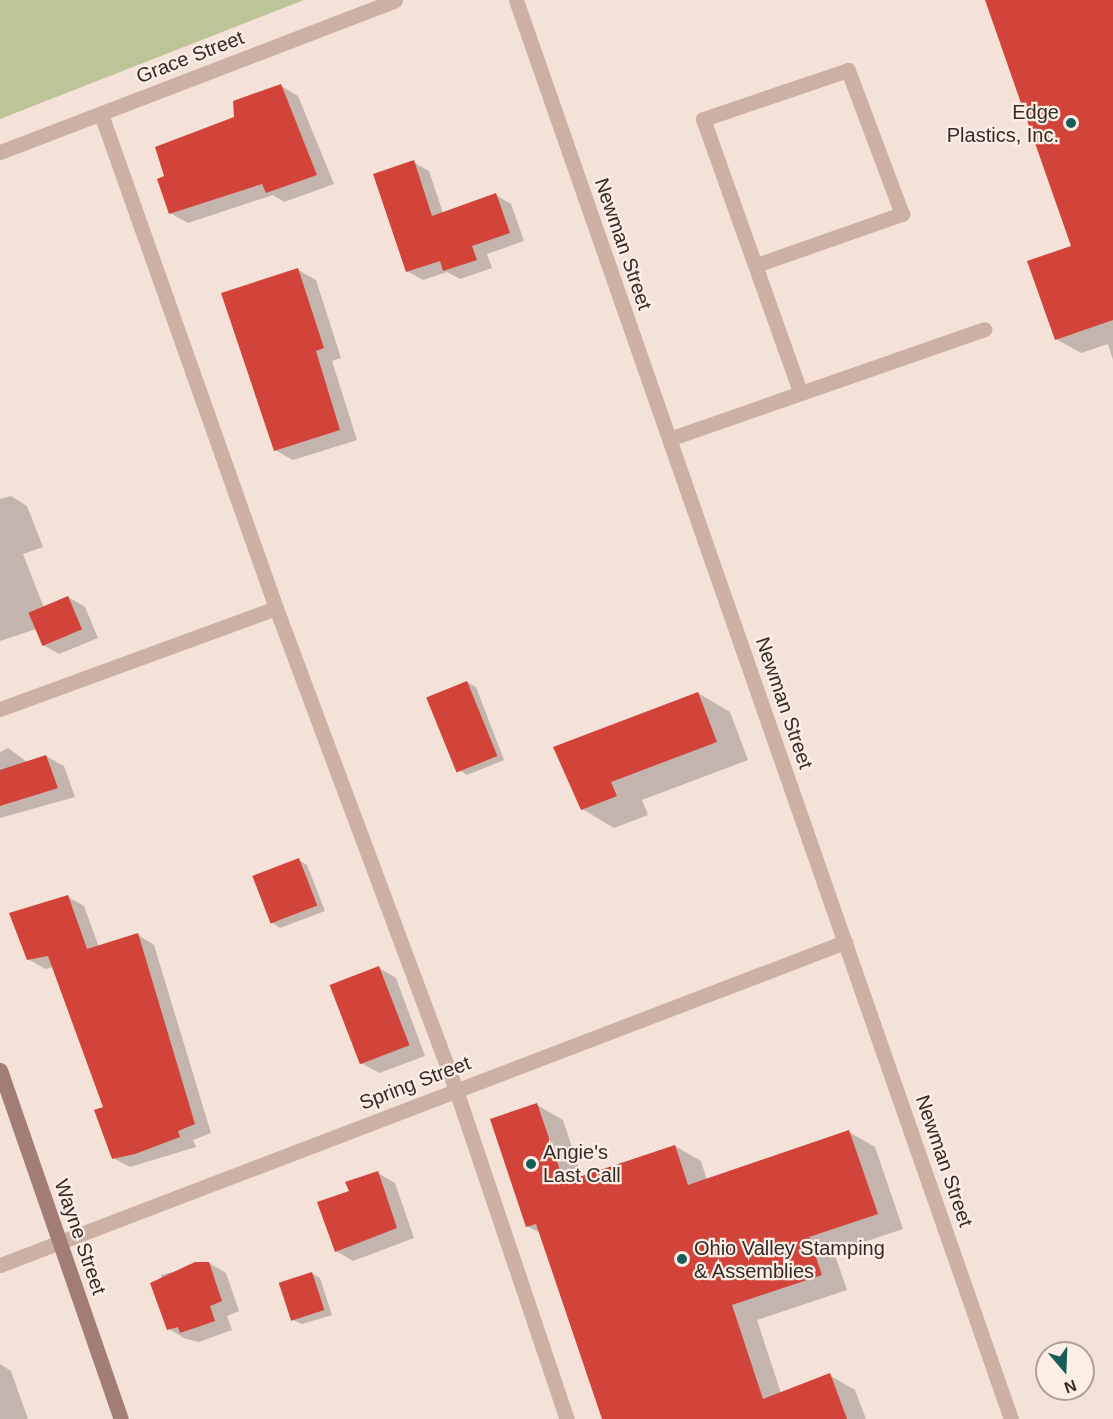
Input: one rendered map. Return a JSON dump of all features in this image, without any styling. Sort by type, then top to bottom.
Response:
[{"type":"main road","name":"Wayne Street","points":[[0,1070],[121,1419]]},
{"type":"street","name":"Grace Street","points":[[0,152],[395,0]]},
{"type":"street","name":"Newman Street","points":[[516,0],[1011,1419]]},
{"type":"street","points":[[756,265],[902,214],[848,70],[703,118],[800,391]]},
{"type":"street","points":[[101,114],[276,608],[456,1090],[567,1419]]},
{"type":"street","points":[[669,438],[984,329]]},
{"type":"street","points":[[0,709],[276,608]]},
{"type":"street","name":"Spring Street","points":[[0,1265],[845,942]]},
{"type":"green space","points":[[0,0],[304,0],[0,119]]},
{"type":"building","name":"Edge Plastics, Inc.","points":[[985,0],[1113,0],[1113,320],[1055,340],[1027,261],[1071,246]]},
{"type":"building","points":[[281,84],[317,175],[266,193],[262,184],[169,214],[157,179],[164,176],[155,147],[234,117],[233,101]]},
{"type":"building","points":[[414,160],[432,216],[496,193],[510,233],[472,246],[477,260],[443,271],[440,261],[406,272],[373,174]]},
{"type":"building","points":[[298,268],[324,348],[316,351],[340,430],[274,451],[221,293]]},
{"type":"building","points":[[68,596],[82,629],[42,646],[28,613]]},
{"type":"building","points":[[467,681],[497,756],[457,773],[426,697]]},
{"type":"building","points":[[698,692],[717,742],[611,782],[617,796],[581,810],[553,747]]},
{"type":"building","points":[[46,755],[58,788],[0,806],[0,770]]},
{"type":"building","points":[[299,858],[317,906],[271,924],[252,876]]},
{"type":"building","points":[[68,895],[87,949],[138,933],[195,1124],[178,1131],[180,1137],[135,1154],[112,1159],[94,1110],[103,1107],[48,956],[27,960],[9,913]]},
{"type":"building","points":[[379,966],[409,1045],[360,1064],[330,985]]},
{"type":"building","name":"Ohio Valley Stamping & Assemblies","points":[[537,1103],[564,1182],[675,1145],[688,1185],[849,1130],[878,1214],[809,1237],[822,1275],[732,1305],[763,1399],[830,1373],[847,1419],[602,1419],[536,1224],[526,1227],[490,1119]]},
{"type":"building","points":[[378,1171],[397,1228],[335,1252],[317,1202],[349,1191],[345,1182]]},
{"type":"building","points":[[195,1262],[209,1262],[222,1301],[210,1306],[215,1321],[180,1333],[178,1327],[167,1330],[150,1283]]},
{"type":"building","points":[[312,1272],[324,1310],[291,1321],[279,1283]]},
{"type":"place","name":"Edge Plastics, Inc.","points":[[1071,123]]},
{"type":"place","name":"Angie's Last Call","points":[[531,1164]]},
{"type":"place","name":"Ohio Valley Stamping & Assemblies","points":[[682,1259]]}]
